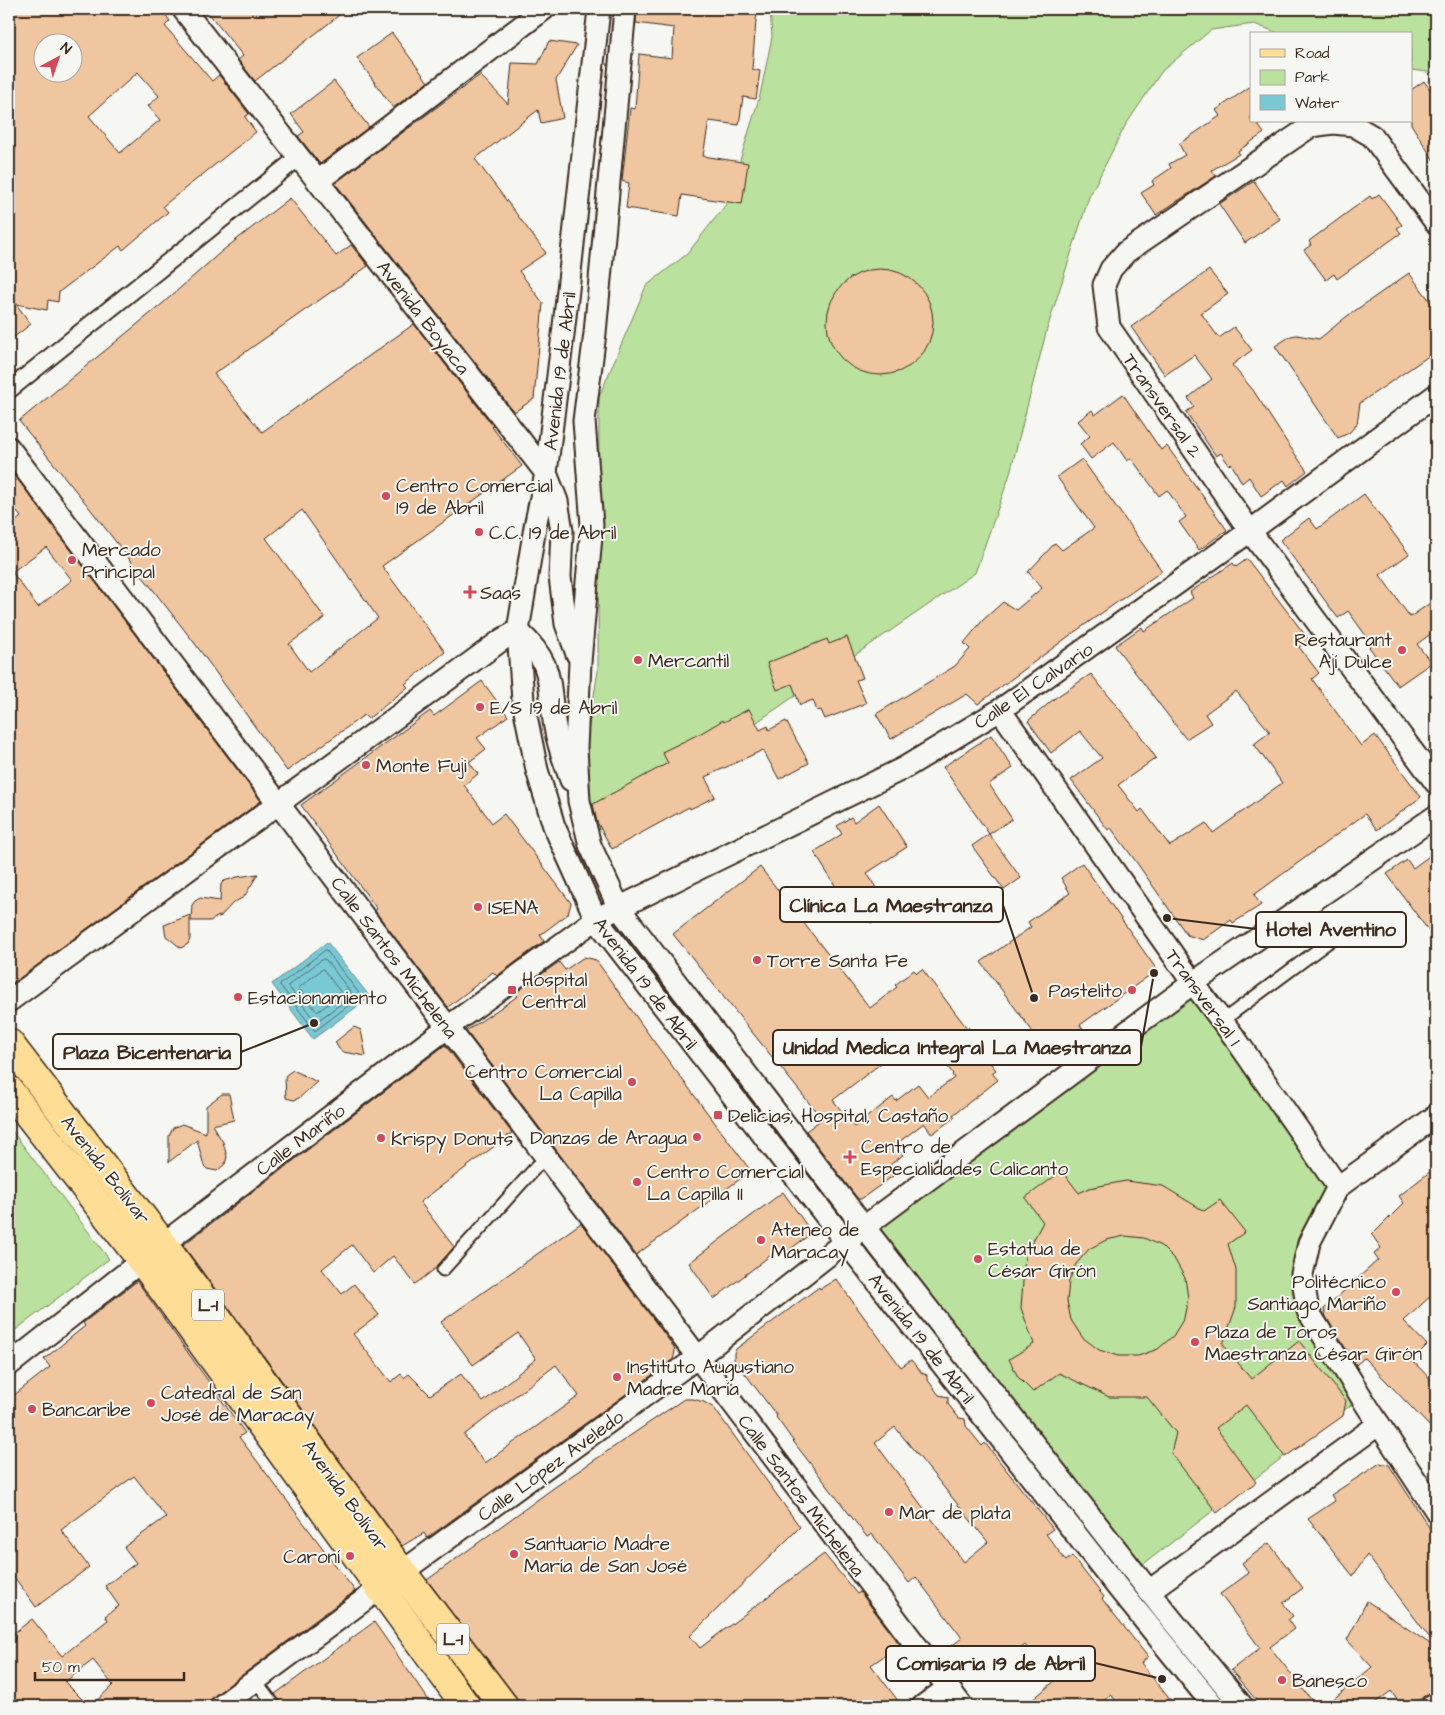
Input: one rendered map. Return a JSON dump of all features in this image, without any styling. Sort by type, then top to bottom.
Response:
[{"type":"main road","name":"Avenida Bolívar","points":[[9,1043],[163,1244],[391,1580],[466,1706]]},
{"type":"main road","name":"Avenida Bolívar","points":[[9,1090],[391,1580],[504,1706]]},
{"type":"street","name":"Avenida Boyaca","points":[[183,9],[546,474],[557,501],[562,531],[560,577],[566,624],[580,662]]},
{"type":"street","points":[[318,181],[544,9]]},
{"type":"street","name":"Avenida 19 de Abril","points":[[599,9],[546,474],[535,527],[518,631],[523,701],[537,770],[554,826],[596,920],[1113,1582],[1214,1706]]},
{"type":"street","name":"Avenida 19 de Abril","points":[[625,9],[595,333],[584,421],[592,525],[580,662],[576,748],[579,801],[590,846],[619,908],[864,1227],[1149,1591],[1242,1706]]},
{"type":"street","name":"Transversal 2","points":[[1436,223],[1372,136],[1353,125],[1333,123],[1311,126],[1126,252],[1111,269],[1104,285],[1109,327],[1250,531],[1436,783]]},
{"type":"street","points":[[9,390],[299,157]]},
{"type":"street","name":"Calle El Calvario","points":[[596,920],[904,768],[1000,710],[1436,395]]},
{"type":"street","name":"Calle Santos Michelena","points":[[9,448],[962,1706]]},
{"type":"street","points":[[9,1001],[502,639],[518,631],[542,657],[548,675],[560,751],[579,801]]},
{"type":"street","name":"Transversal 1","points":[[1000,710],[1338,1187]]},
{"type":"street","name":"Calle López Aveledo","points":[[221,1706],[698,1357],[864,1227],[1193,983],[1436,816]]},
{"type":"street","name":"Calle Mariño","points":[[9,1365],[163,1244],[448,1027],[596,920]]},
{"type":"street","points":[[1436,1116],[1338,1187],[1309,1243],[1302,1274],[1308,1312],[1436,1511]]},
{"type":"street","points":[[1149,1591],[1379,1424]]},
{"type":"street","points":[[923,1706],[948,1688]]},
{"type":"street","points":[[1432,1706],[1436,1703]]},
{"type":"lane","points":[[1222,1021],[1331,940]]},
{"type":"lane","points":[[443,1270],[537,1166],[547,1158]]},
{"type":"lane","points":[[255,1680],[275,1706]]},
{"type":"green space","points":[[770,9],[1436,9],[1436,73],[1412,70],[1412,32],[1276,32],[1254,24],[1211,30],[1162,71],[1125,126],[1089,197],[1047,329],[1009,477],[975,573],[593,834],[578,792],[598,671],[599,397],[646,286],[687,254],[727,203],[760,95],[772,37]]},
{"type":"green space","points":[[1190,992],[1329,1188],[1295,1279],[1355,1402],[1141,1566],[879,1226]]},
{"type":"green space","points":[[9,1127],[109,1259],[9,1335]]},
{"type":"water","points":[[327,942],[370,997],[313,1039],[272,984]]},
{"type":"building","points":[[9,9],[161,9],[170,21],[165,26],[212,81],[219,75],[249,114],[245,117],[256,132],[163,206],[168,212],[123,250],[120,246],[59,292],[58,302],[48,300],[47,310],[16,304],[31,324],[9,341]],"holes":[[[138,72],[159,96],[148,106],[160,120],[120,153],[89,116]]]},
{"type":"building","points":[[205,9],[347,9],[255,81],[238,60],[243,56]]},
{"type":"building","points":[[637,9],[757,9],[752,69],[760,71],[756,99],[743,97],[739,125],[709,121],[703,156],[748,163],[742,204],[682,195],[679,216],[626,208],[629,183],[622,181],[630,108],[635,109],[639,54],[672,58],[674,28],[636,23]]},
{"type":"building","points":[[392,33],[428,82],[393,108],[357,58]]},
{"type":"building","points":[[549,41],[577,45],[556,80],[563,118],[541,123],[538,110],[475,159],[546,253],[519,271],[543,303],[534,399],[514,412],[335,183],[480,75],[508,104],[512,63],[538,64]]},
{"type":"building","points":[[334,81],[369,127],[320,164],[298,136],[304,132],[291,114]]},
{"type":"building","points":[[1424,81],[1436,98],[1436,164],[1411,124],[1412,89]]},
{"type":"building","points":[[1250,87],[1250,122],[1256,122],[1264,133],[1238,151],[1239,154],[1212,170],[1216,176],[1156,215],[1141,193],[1154,185],[1152,181],[1171,168],[1169,164],[1185,155],[1179,144],[1220,116],[1216,110]]},
{"type":"building","points":[[1254,181],[1280,219],[1245,243],[1219,204]]},
{"type":"building","points":[[1379,194],[1402,225],[1397,228],[1401,233],[1337,279],[1334,274],[1326,280],[1304,250],[1311,245],[1309,241],[1370,196],[1372,199]]},
{"type":"building","points":[[290,198],[336,256],[351,245],[368,266],[214,374],[262,432],[414,324],[522,466],[382,566],[445,652],[405,684],[408,687],[368,719],[364,715],[287,771],[196,645],[19,421],[162,304],[222,251]],"holes":[[[302,510],[378,618],[309,672],[289,644],[325,618],[266,538]]]},
{"type":"building","points":[[880,269],[900,273],[918,284],[929,302],[933,322],[929,342],[918,360],[900,371],[880,375],[860,371],[842,360],[831,342],[827,322],[831,302],[842,284],[860,273]]},
{"type":"building","points":[[1209,270],[1228,294],[1201,313],[1219,338],[1234,327],[1252,350],[1232,365],[1253,390],[1307,471],[1288,486],[1284,480],[1261,496],[1249,477],[1242,483],[1231,463],[1229,465],[1221,453],[1216,456],[1186,412],[1194,407],[1188,398],[1212,379],[1194,355],[1165,375],[1131,327]]},
{"type":"building","points":[[1409,273],[1436,309],[1436,351],[1360,403],[1357,424],[1349,433],[1338,438],[1275,346],[1291,336],[1297,335],[1319,339],[1346,317]]},
{"type":"building","points":[[1123,394],[1161,450],[1167,446],[1227,530],[1199,550],[1179,522],[1186,517],[1167,490],[1159,496],[1131,458],[1127,461],[1114,442],[1091,459],[1080,444],[1090,436],[1078,421],[1092,410],[1095,415]]},
{"type":"building","points":[[1082,459],[1162,571],[1073,633],[978,704],[967,694],[891,739],[876,714],[955,666],[970,649],[964,643],[983,620],[1003,602],[1016,610],[1042,588],[1028,572],[1055,543],[1062,550],[1094,528],[1057,477]]},
{"type":"building","points":[[9,468],[261,801],[9,986],[9,527],[21,517],[9,502]],"holes":[[[46,547],[72,580],[38,607],[12,572]]]},
{"type":"building","points":[[1364,494],[1409,554],[1380,575],[1410,617],[1436,599],[1436,630],[1417,644],[1431,663],[1398,686],[1369,647],[1372,644],[1348,611],[1338,618],[1280,540],[1309,518],[1317,529]]},
{"type":"building","points":[[1247,559],[1309,640],[1299,647],[1319,673],[1312,679],[1361,746],[1375,735],[1421,797],[1377,830],[1365,814],[1254,895],[1261,905],[1233,923],[1231,920],[1203,940],[1187,935],[1111,828],[1108,830],[1071,780],[1102,758],[1080,731],[1051,753],[1028,721],[1055,698],[1091,674],[1138,732],[1156,758],[1118,785],[1139,812],[1142,809],[1170,846],[1206,823],[1213,833],[1282,783],[1254,744],[1270,732],[1236,691],[1205,714],[1211,723],[1186,739],[1115,646],[1142,627],[1144,631],[1193,598],[1190,592],[1233,563],[1236,567]]},
{"type":"building","points":[[847,637],[863,678],[856,680],[866,703],[825,719],[821,710],[817,711],[813,700],[800,705],[792,684],[777,690],[767,663],[827,639],[829,644]]},
{"type":"building","points":[[482,681],[508,716],[477,738],[486,749],[469,762],[478,774],[464,785],[492,823],[504,814],[571,903],[568,914],[540,935],[544,941],[497,976],[493,972],[448,1007],[375,911],[377,909],[301,805],[430,711],[434,716]]},
{"type":"building","points":[[749,709],[760,730],[768,726],[769,730],[786,721],[809,763],[779,779],[763,750],[705,777],[715,797],[690,809],[689,807],[612,849],[597,822],[593,804],[668,763],[662,752],[723,720],[724,722]]},
{"type":"building","points":[[991,735],[1013,768],[989,784],[1012,819],[989,834],[943,767]]},
{"type":"building","points":[[879,804],[907,847],[867,873],[890,911],[871,923],[849,891],[841,895],[814,852],[842,834],[837,826],[851,817],[854,822]]},
{"type":"building","points":[[989,834],[1021,878],[1004,890],[972,846]]},
{"type":"building","points":[[1436,851],[1436,941],[1387,874],[1407,860],[1413,868]]},
{"type":"building","points":[[1082,863],[1157,970],[1080,1025],[1086,1034],[1053,1059],[981,962],[1031,927],[1028,922],[1070,893],[1061,878]]},
{"type":"building","points":[[760,867],[870,1008],[897,987],[895,985],[914,970],[917,973],[922,969],[980,1043],[976,1045],[996,1070],[992,1073],[998,1080],[932,1134],[924,1123],[895,1145],[903,1155],[886,1168],[893,1176],[861,1199],[858,1199],[806,1131],[822,1119],[673,934]],"holes":[[[922,1032],[954,1078],[928,1097],[918,1084],[896,1101],[893,1097],[854,1127],[833,1100]]]},
{"type":"building","points":[[258,874],[244,897],[233,903],[219,918],[219,916],[210,921],[191,921],[192,905],[195,901],[200,898],[220,901],[221,884],[224,881]]},
{"type":"building","points":[[190,915],[190,939],[188,944],[181,948],[166,936],[164,925]]},
{"type":"building","points":[[584,957],[596,960],[652,1039],[751,1171],[636,1255],[466,1031],[518,996],[515,993],[559,962],[565,970]]},
{"type":"building","points":[[354,1027],[361,1030],[366,1056],[343,1052],[335,1042]]},
{"type":"building","points":[[445,1045],[512,1133],[420,1202],[454,1247],[436,1268],[422,1279],[415,1284],[393,1256],[373,1273],[352,1245],[322,1269],[342,1294],[354,1284],[379,1315],[353,1334],[391,1382],[401,1374],[404,1378],[409,1374],[430,1395],[461,1374],[483,1402],[536,1359],[518,1333],[473,1365],[441,1322],[581,1223],[674,1347],[675,1352],[673,1360],[427,1538],[424,1533],[402,1546],[183,1245]],"holes":[[[556,1365],[579,1396],[485,1463],[464,1435]]]},
{"type":"building","points":[[293,1070],[317,1082],[299,1098],[294,1100],[286,1098],[285,1078]]},
{"type":"building","points":[[222,1094],[229,1094],[234,1120],[212,1125],[223,1142],[227,1157],[225,1164],[217,1171],[207,1169],[204,1166],[197,1140],[169,1162],[169,1136],[173,1128],[182,1124],[206,1133],[206,1106]]},
{"type":"building","points":[[1436,1167],[1436,1291],[1404,1321],[1427,1345],[1412,1360],[1436,1385],[1436,1433],[1364,1358],[1356,1365],[1326,1317],[1324,1309],[1378,1260],[1374,1254],[1381,1248],[1372,1235],[1404,1203],[1399,1196]]},
{"type":"building","name":"Plaza de Toros Maestranza César Girón","points":[[1062,1171],[1079,1193],[1089,1188],[1126,1181],[1163,1186],[1204,1211],[1220,1200],[1245,1232],[1228,1244],[1236,1270],[1236,1307],[1223,1344],[1251,1379],[1299,1341],[1346,1401],[1343,1416],[1285,1457],[1246,1405],[1216,1428],[1256,1482],[1217,1513],[1171,1453],[1176,1433],[1147,1397],[1109,1397],[1059,1373],[1033,1392],[1018,1377],[1009,1359],[1034,1344],[1021,1308],[1025,1256],[1043,1222],[1025,1198]],"holes":[[[1125,1236],[1144,1238],[1161,1246],[1175,1260],[1185,1278],[1188,1298],[1184,1318],[1173,1336],[1158,1349],[1138,1356],[1118,1356],[1099,1350],[1082,1337],[1071,1320],[1067,1301],[1069,1281],[1076,1264],[1089,1249],[1106,1240]]]},
{"type":"building","name":"Ateneo de Maracay","points":[[783,1192],[812,1233],[785,1253],[780,1248],[714,1299],[689,1263]]},
{"type":"building","points":[[836,1279],[901,1367],[911,1360],[922,1373],[927,1375],[927,1379],[939,1395],[948,1397],[948,1404],[959,1418],[965,1419],[966,1426],[982,1446],[985,1443],[1053,1529],[1046,1534],[1066,1561],[1072,1556],[1104,1597],[1102,1599],[1148,1657],[1141,1663],[1175,1706],[1119,1706],[1111,1694],[1098,1706],[1025,1706],[1057,1679],[1036,1653],[1034,1655],[1025,1645],[977,1682],[950,1647],[962,1638],[916,1577],[909,1583],[872,1534],[867,1537],[796,1445],[777,1416],[734,1359],[736,1349],[819,1287],[820,1289]],"holes":[[[895,1427],[988,1542],[964,1562],[875,1443]]]},
{"type":"building","points":[[137,1281],[245,1433],[239,1437],[355,1591],[214,1696],[209,1706],[91,1706],[113,1685],[93,1660],[65,1682],[89,1706],[9,1706],[9,1637],[32,1619],[62,1656],[108,1620],[105,1616],[119,1606],[105,1586],[136,1563],[124,1547],[166,1517],[134,1476],[61,1530],[89,1567],[36,1607],[9,1570],[9,1399],[50,1367],[44,1359],[85,1326],[83,1323]]},
{"type":"building","points":[[684,1399],[704,1402],[714,1408],[800,1527],[690,1636],[700,1648],[824,1554],[857,1594],[860,1592],[900,1645],[871,1665],[902,1706],[523,1706],[427,1580],[555,1487]]},
{"type":"building","points":[[1380,1463],[1389,1465],[1436,1538],[1436,1646],[1367,1555],[1353,1576],[1308,1519],[1335,1501],[1331,1495]]},
{"type":"building","points":[[1269,1543],[1303,1588],[1283,1603],[1293,1616],[1288,1620],[1294,1629],[1270,1647],[1316,1706],[1261,1706],[1231,1670],[1260,1648],[1220,1594],[1249,1573],[1242,1563]]},
{"type":"building","points":[[1367,1601],[1436,1648],[1436,1687],[1411,1706],[1401,1706],[1391,1691],[1371,1706],[1325,1706],[1372,1667],[1347,1640]]},
{"type":"building","points":[[374,1622],[433,1706],[282,1706],[275,1694]]},
{"type":"place","name":"Centro Comercial 19 de Abril","points":[[386,496]]},
{"type":"place","name":"C.C. 19 de Abril","points":[[479,532]]},
{"type":"place","name":"Mercado Principal","points":[[72,560]]},
{"type":"place","name":"Saas","points":[[470,592]]},
{"type":"place","name":"Restaurant Ají Dulce","points":[[1402,650]]},
{"type":"place","name":"Mercantil","points":[[638,660]]},
{"type":"place","name":"E/S 19 de Abril","points":[[480,707]]},
{"type":"place","name":"Monte Fuji","points":[[366,765]]},
{"type":"place","name":"ISENA","points":[[478,907]]},
{"type":"place","name":"Hotel Aventino","points":[[1167,918]]},
{"type":"place","name":"Torre Santa Fe","points":[[757,960]]},
{"type":"place","name":"Unidad Medica Integral La Maestranza","points":[[1154,973]]},
{"type":"place","name":"Hospital Central","points":[[512,990]]},
{"type":"place","name":"Pastelito","points":[[1132,990]]},
{"type":"place","name":"Estacionamiento","points":[[238,997]]},
{"type":"place","name":"Clínica La Maestranza","points":[[1034,998]]},
{"type":"place","name":"Plaza Bicentenaria","points":[[314,1023]]},
{"type":"place","name":"Centro Comercial La Capilla","points":[[632,1082]]},
{"type":"place","name":"Delicias, Hospital, Castaño","points":[[718,1115]]},
{"type":"place","name":"Danzas de Aragua","points":[[697,1137]]},
{"type":"place","name":"Krispy Donuts","points":[[381,1138]]},
{"type":"place","name":"Centro de Especialidades Calicanto","points":[[850,1157]]},
{"type":"place","name":"Centro Comercial La Capilla II","points":[[637,1182]]},
{"type":"place","name":"Ateneo de Maracay","points":[[761,1240]]},
{"type":"place","name":"Estatua de César Girón","points":[[978,1259]]},
{"type":"place","name":"Politécnico Santiago Mariño","points":[[1396,1292]]},
{"type":"place","name":"Plaza de Toros Maestranza César Girón","points":[[1195,1342]]},
{"type":"place","name":"Instituto Augustiano Madre María","points":[[617,1377]]},
{"type":"place","name":"Catedral de San José de Maracay","points":[[151,1403]]},
{"type":"place","name":"Bancaribe","points":[[32,1409]]},
{"type":"place","name":"Mar de plata","points":[[889,1512]]},
{"type":"place","name":"Santuario Madre María de San José","points":[[514,1554]]},
{"type":"place","name":"Caroní","points":[[350,1556]]},
{"type":"place","name":"Comisaria 19 de Abril","points":[[1162,1679]]},
{"type":"place","name":"Banesco","points":[[1282,1680]]}]
